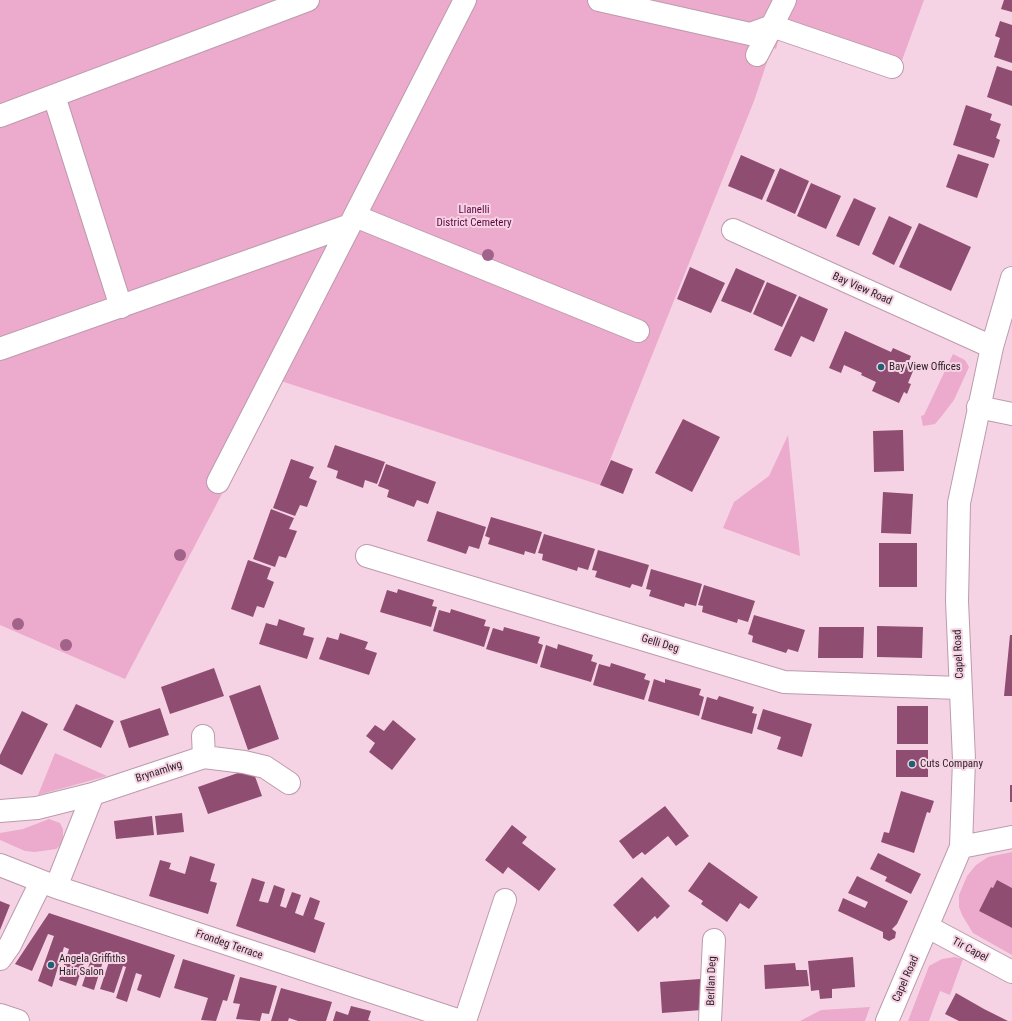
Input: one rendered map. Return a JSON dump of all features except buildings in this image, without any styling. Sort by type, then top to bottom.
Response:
[{"type":"street","points":[[0,116],[308,0]]},
{"type":"street","points":[[218,482],[465,0]]},
{"type":"street","points":[[599,0],[750,34],[772,26],[892,67]]},
{"type":"street","points":[[757,55],[784,0]]},
{"type":"street","points":[[54,96],[121,307]]},
{"type":"street","points":[[0,349],[121,307],[353,220],[638,330]]},
{"type":"street","name":"Bay View Road","points":[[733,230],[992,347]]},
{"type":"street","name":"Capel Road","points":[[887,1021],[961,847],[964,760],[957,601],[959,503],[992,347],[1012,278]]},
{"type":"street","points":[[978,408],[1012,414]]},
{"type":"street","name":"Gelli Deg","points":[[367,556],[784,682],[960,688]]},
{"type":"street","name":"Brynamlwg","points":[[0,811],[37,808],[93,794],[204,746],[244,762],[265,767],[289,783]]},
{"type":"street","points":[[0,959],[48,884],[93,794]]},
{"type":"street","points":[[961,847],[1012,837]]},
{"type":"street","name":"Frondeg Terrace","points":[[0,865],[48,884],[402,1012],[460,1021]]},
{"type":"street","points":[[465,1021],[505,900]]},
{"type":"street","name":"Tir Capel","points":[[928,927],[1012,972]]},
{"type":"street","name":"Berllan Deg","points":[[710,1021],[714,940]]},
{"type":"street","points":[[0,1015],[18,1021]]},
{"type":"green space","name":"Llanelli District Cemetery","points":[[0,0],[924,0],[897,74],[780,35],[776,49],[772,47],[754,101],[600,485],[281,381],[125,679],[0,625]]},
{"type":"green space","points":[[953,354],[965,360],[969,367],[954,400],[941,417],[935,424],[923,426],[921,416],[924,415]]},
{"type":"green space","points":[[788,435],[800,556],[723,528],[734,502],[769,476]]},
{"type":"green space","points":[[55,753],[107,776],[38,795]]},
{"type":"green space","points":[[49,819],[60,823],[63,829],[63,843],[56,849],[35,852],[25,851],[0,840],[0,833],[23,829]]},
{"type":"green space","points":[[1012,852],[1012,888],[997,881],[993,888],[991,887],[979,911],[1012,928],[1012,955],[973,933],[959,907],[959,895],[967,876],[976,865],[988,857]]},
{"type":"green space","points":[[955,957],[963,959],[950,995],[940,991],[929,1021],[908,1021],[929,966],[942,959]]},
{"type":"green space","points":[[870,1007],[865,1021],[800,1021],[821,1010]]},
{"type":"place","name":"Bay View Offices","points":[[881,367]]},
{"type":"place","name":"Cuts Company","points":[[912,764]]},
{"type":"place","name":"Angela Griffiths Hair Salon","points":[[51,965]]}]
